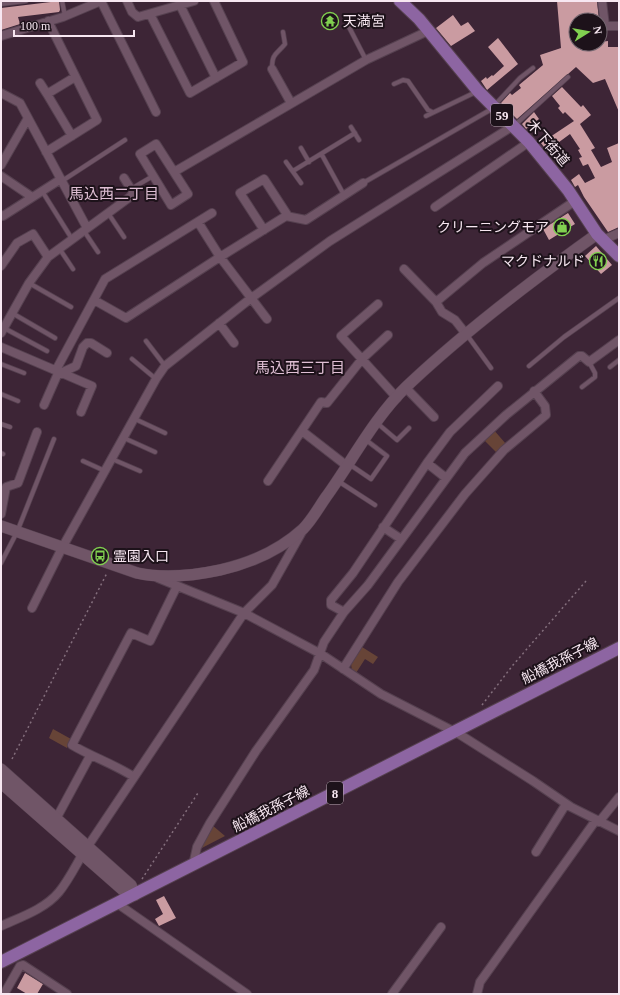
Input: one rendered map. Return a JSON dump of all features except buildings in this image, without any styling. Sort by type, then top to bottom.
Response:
[{"type":"main road","name":"木下街道","points":[[400,1],[428,31],[478,91],[529,142],[556,175],[600,237],[619,256]]},
{"type":"main road","name":"船橋我孫子線","points":[[1,962],[118,904],[619,648]]},
{"type":"street","points":[[1,36],[65,16],[101,1],[156,112]]},
{"type":"street","points":[[126,1],[132,12],[138,17],[194,1]]},
{"type":"street","points":[[150,14],[190,93],[243,62],[214,1]]},
{"type":"street","points":[[602,1],[605,26],[619,26]]},
{"type":"street","points":[[180,5],[216,78]]},
{"type":"street","points":[[46,152],[97,120],[48,21]]},
{"type":"street","points":[[174,172],[366,60],[428,31]]},
{"type":"street","points":[[272,69],[291,103]]},
{"type":"street","points":[[47,94],[76,77]]},
{"type":"street","points":[[40,83],[72,136]]},
{"type":"street","points":[[1,93],[20,103],[62,180],[85,229]]},
{"type":"street","points":[[1,165],[28,118]]},
{"type":"street","points":[[32,608],[62,548],[156,379],[165,366],[250,299],[330,241],[513,126]]},
{"type":"street","points":[[435,207],[529,142]]},
{"type":"street","points":[[156,144],[174,172],[188,194],[171,205],[140,154],[156,144]]},
{"type":"street","points":[[1,176],[32,197]]},
{"type":"street","points":[[2,330],[30,283],[48,257],[134,194],[124,178]]},
{"type":"street","points":[[264,230],[240,193],[264,178],[288,216]]},
{"type":"street","points":[[1,215],[3,216],[41,191],[62,180]]},
{"type":"street","points":[[94,300],[126,318],[220,257],[288,216],[306,220],[363,183]]},
{"type":"street","points":[[436,302],[483,263],[575,201]]},
{"type":"street","points":[[44,405],[59,371],[105,280],[212,213]]},
{"type":"street","points":[[198,222],[220,257],[250,299],[267,319]]},
{"type":"street","points":[[1,926],[37,910],[50,902],[59,892],[85,850],[244,613],[272,585],[298,542],[304,528],[377,423],[397,398],[406,388],[466,334],[527,285],[600,237],[619,233]]},
{"type":"street","points":[[2,263],[17,242],[33,234],[48,257]]},
{"type":"street","points":[[404,269],[436,302],[442,312],[455,320],[466,334]]},
{"type":"street","points":[[378,304],[341,336],[397,398]]},
{"type":"street","points":[[220,323],[234,344]]},
{"type":"street","points":[[268,482],[321,402],[327,404],[362,359],[388,335]]},
{"type":"street","points":[[193,865],[197,847],[210,823],[256,751],[314,670],[321,654],[324,642],[344,612],[368,585],[465,453],[534,391],[579,356],[582,356],[589,362],[619,340]]},
{"type":"street","points":[[59,371],[76,366],[83,347],[87,343],[91,343],[108,353]]},
{"type":"street","points":[[1,347],[92,386],[81,412]]},
{"type":"street","points":[[344,612],[331,605],[331,600],[353,573],[427,463],[450,432],[498,386]]},
{"type":"street","points":[[406,388],[434,417]]},
{"type":"street","points":[[343,669],[398,582],[465,494],[504,450],[546,415],[545,406],[534,391]]},
{"type":"street","points":[[302,431],[348,465]]},
{"type":"street","points":[[1,514],[6,487],[18,483],[37,432]]},
{"type":"street","points":[[427,463],[446,478]]},
{"type":"street","points":[[1,526],[62,548],[155,577],[244,613],[321,654],[381,694],[459,734],[566,804],[619,831]]},
{"type":"street","points":[[383,527],[401,539]]},
{"type":"street","points":[[155,577],[202,574],[243,564],[275,549],[304,528]]},
{"type":"street","points":[[134,777],[117,766],[90,756],[72,745],[131,633],[150,641],[177,586]]},
{"type":"street","points":[[56,819],[90,756]]},
{"type":"street","points":[[1,769],[56,819],[85,850]]},
{"type":"street","points":[[1,783],[131,885],[135,895]]},
{"type":"street","points":[[477,994],[480,982],[598,821],[619,797]]},
{"type":"street","points":[[536,852],[566,804]]},
{"type":"street","points":[[118,904],[247,994]]},
{"type":"street","points":[[392,994],[441,926]]},
{"type":"street","points":[[4,994],[20,966],[23,965],[67,994]]},
{"type":"lane","points":[[1,4],[26,1]]},
{"type":"lane","points":[[62,1],[65,16]]},
{"type":"lane","points":[[349,27],[366,60]]},
{"type":"lane","points":[[272,69],[272,59],[275,52],[285,44],[283,32]]},
{"type":"lane","points":[[363,183],[493,107],[533,68]]},
{"type":"lane","points":[[513,126],[568,77]]},
{"type":"lane","points":[[394,84],[403,80],[408,81],[428,110],[432,112]]},
{"type":"lane","points":[[426,116],[478,91]]},
{"type":"lane","points":[[351,127],[359,140]]},
{"type":"lane","points":[[293,171],[322,155],[355,133]]},
{"type":"lane","points":[[62,180],[125,140]]},
{"type":"lane","points":[[301,148],[309,162]]},
{"type":"lane","points":[[322,155],[344,196]]},
{"type":"lane","points":[[286,162],[301,183]]},
{"type":"lane","points":[[131,190],[153,176]]},
{"type":"lane","points":[[41,191],[72,239]]},
{"type":"lane","points":[[108,213],[124,237]]},
{"type":"lane","points":[[85,229],[98,252]]},
{"type":"lane","points":[[59,248],[73,269]]},
{"type":"lane","points":[[30,283],[71,307]]},
{"type":"lane","points":[[529,366],[564,337],[619,298]]},
{"type":"lane","points":[[12,313],[54,338]]},
{"type":"lane","points":[[2,330],[47,351]]},
{"type":"lane","points":[[466,334],[491,368]]},
{"type":"lane","points":[[146,341],[165,366]]},
{"type":"lane","points":[[132,359],[156,379]]},
{"type":"lane","points":[[610,367],[619,360]]},
{"type":"lane","points":[[582,387],[595,377],[595,373],[589,362]]},
{"type":"lane","points":[[1,364],[24,373]]},
{"type":"lane","points":[[1,394],[18,401]]},
{"type":"lane","points":[[135,419],[165,433]]},
{"type":"lane","points":[[377,423],[397,440],[409,428]]},
{"type":"lane","points":[[1,424],[10,427]]},
{"type":"lane","points":[[124,438],[155,452]]},
{"type":"lane","points":[[1,563],[17,532],[54,439]]},
{"type":"lane","points":[[348,465],[371,479],[387,456],[365,440]]},
{"type":"lane","points":[[112,459],[140,471]]},
{"type":"lane","points":[[83,461],[105,471]]},
{"type":"lane","points":[[337,481],[376,506]]},
{"type":"path","points":[[12,759],[111,564]]},
{"type":"path","points":[[477,720],[484,702],[494,689],[586,581]]},
{"type":"path","points":[[142,879],[198,793]]},
{"type":"shaded area","points":[[493,429],[506,444],[497,453],[483,439]]},
{"type":"shaded area","points":[[362,647],[378,657],[373,664],[365,659],[356,673],[352,671],[351,664]]},
{"type":"shaded area","points":[[53,729],[71,739],[67,748],[49,738]]},
{"type":"shaded area","points":[[212,825],[225,836],[198,850]]},
{"type":"place","name":"天満宮","points":[[330,21]]},
{"type":"place","name":"クリーニングモア","points":[[562,227]]},
{"type":"place","name":"マクドナルド","points":[[598,261]]},
{"type":"place","name":"霊園入口","points":[[100,556]]},
{"type":"district","name":"馬込西二丁目","points":[[114,194]]},
{"type":"district","name":"馬込西三丁目","points":[[300,368]]}]
